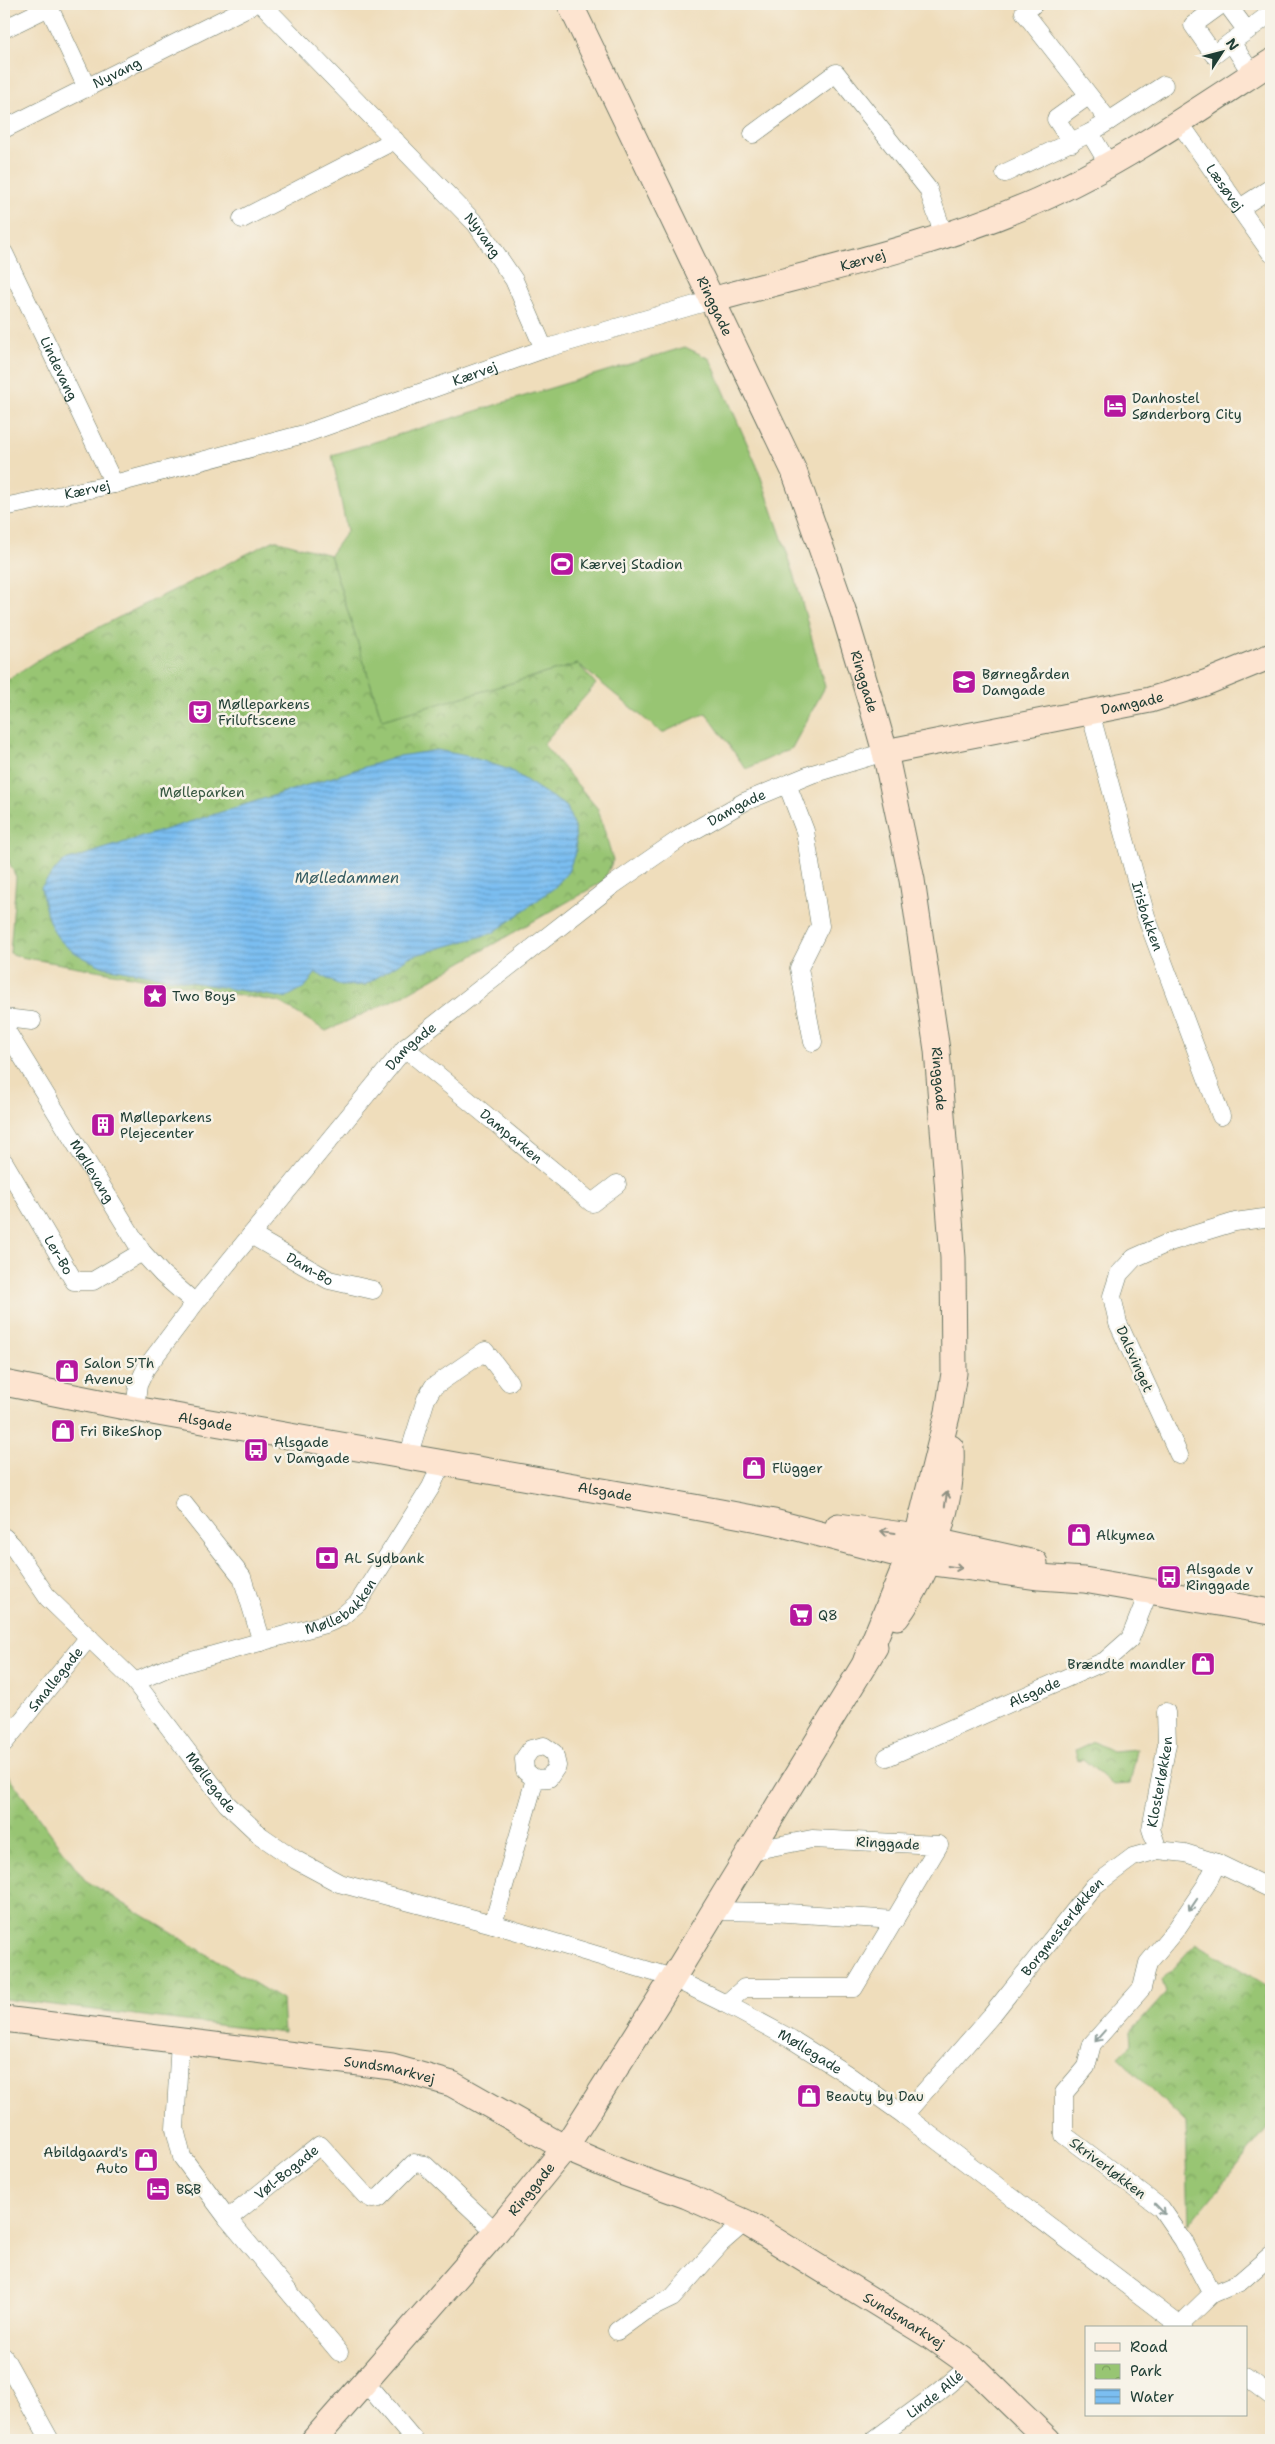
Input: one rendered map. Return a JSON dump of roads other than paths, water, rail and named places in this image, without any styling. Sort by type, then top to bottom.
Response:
[{"type":"street","name":"Nyvang","points":[[4,129],[254,4]]},
{"type":"street","name":"Nyvang","points":[[262,4],[476,224],[514,280],[544,349]]},
{"type":"street","name":"Ringgade","points":[[314,2440],[496,2232],[565,2148],[673,1978],[866,1660],[922,1549],[943,1517],[952,1464],[948,1412],[954,1373],[953,1258],[937,1050],[912,880],[885,752],[844,610],[794,471],[570,4]]},
{"type":"street","points":[[1034,4],[1024,12],[1109,122]]},
{"type":"street","points":[[1222,4],[1193,25],[1214,54],[1271,13]]},
{"type":"street","points":[[1227,4],[1247,30]]},
{"type":"street","name":"Nyvang","points":[[4,29],[49,7],[88,88]]},
{"type":"street","points":[[1231,42],[1262,68]]},
{"type":"street","name":"Kærvej","points":[[4,507],[114,484],[304,434],[544,349],[944,236],[1037,201],[1109,164],[1179,122],[1262,68]]},
{"type":"street","points":[[753,134],[836,72],[928,189],[944,236]]},
{"type":"street","points":[[1005,173],[1072,143],[1109,122],[1164,85]]},
{"type":"street","points":[[1072,143],[1056,119],[1088,96]]},
{"type":"street","name":"Læsøvej","points":[[1179,122],[1271,253]]},
{"type":"street","points":[[1090,133],[1109,164]]},
{"type":"street","points":[[242,219],[395,140]]},
{"type":"street","points":[[1240,208],[1271,188]]},
{"type":"street","name":"Lindevang","points":[[4,253],[114,484]]},
{"type":"street","name":"Damgade","points":[[135,1409],[138,1386],[146,1368],[195,1303],[405,1048],[613,885],[681,838],[744,802],[812,774],[885,752],[1150,700],[1205,683],[1271,656]]},
{"type":"street","name":"Irisbakken","points":[[1090,712],[1146,916],[1221,1116]]},
{"type":"street","points":[[787,784],[805,831],[820,926],[799,968],[813,1042]]},
{"type":"street","points":[[4,1018],[32,1021]]},
{"type":"street","name":"Møllevang","points":[[4,1026],[142,1252],[162,1274],[195,1303]]},
{"type":"street","name":"Damparken","points":[[405,1048],[592,1203],[617,1184]]},
{"type":"street","name":"Ler-Bo","points":[[4,1162],[74,1281],[93,1282],[142,1252]]},
{"type":"street","name":"Dalsvinget","points":[[1179,1455],[1118,1323],[1112,1296],[1119,1274],[1134,1258],[1170,1242],[1235,1222],[1271,1217]]},
{"type":"street","name":"Dam-Bo","points":[[251,1235],[329,1280],[373,1290]]},
{"type":"street","points":[[408,1457],[426,1399],[433,1387],[485,1351],[510,1382]]},
{"type":"street","name":"Alsgade","points":[[4,1383],[135,1409],[922,1549],[1028,1561],[1084,1580],[1271,1612]]},
{"type":"street","name":"Møllebakken","points":[[135,1682],[167,1668],[328,1623],[341,1617],[358,1603],[431,1488],[442,1463]]},
{"type":"street","points":[[184,1504],[242,1577],[262,1642]]},
{"type":"street","name":"Møllegade","points":[[4,1537],[12,1545],[48,1598],[135,1682],[227,1804],[261,1836],[296,1860],[339,1883],[493,1924],[673,1978],[726,2004],[791,2039],[845,2073],[904,2115],[1182,2326]]},
{"type":"street","name":"Alsgade","points":[[887,1757],[1105,1661],[1130,1638],[1149,1591]]},
{"type":"street","name":"Smallegade","points":[[4,1743],[89,1637]]},
{"type":"street","name":"Klosterløkken","points":[[1158,1850],[1151,1829],[1167,1744],[1166,1712]]},
{"type":"street","points":[[493,1924],[535,1779]]},
{"type":"street","name":"Ringgade","points":[[726,2004],[744,1988],[854,1988],[938,1845],[812,1839],[751,1851]]},
{"type":"street","name":"Borgmesterløkken","points":[[904,2115],[991,2016],[1094,1886],[1133,1857],[1158,1850],[1185,1853],[1217,1863],[1271,1889]]},
{"type":"street","name":"Skriverløkken","points":[[1212,2294],[1184,2240],[1161,2208],[1064,2135],[1064,2093],[1086,2067],[1092,2044],[1142,1988],[1148,1963],[1187,1914],[1206,1885],[1217,1863]]},
{"type":"street","points":[[714,1911],[772,1912],[895,1920]]},
{"type":"street","name":"Sundsmarkvej","points":[[4,2019],[392,2067],[452,2084],[565,2148],[621,2172],[687,2196],[745,2222],[930,2336],[971,2365],[1048,2440]]},
{"type":"street","points":[[180,2040],[175,2129],[182,2157],[228,2219],[339,2352]]},
{"type":"street","name":"Vøl-Bogade","points":[[228,2219],[320,2145],[365,2195],[372,2199],[380,2198],[414,2163],[425,2165],[496,2232]]},
{"type":"street","points":[[617,2331],[643,2312],[672,2298],[720,2243],[745,2222]]},
{"type":"street","points":[[1182,2326],[1212,2294],[1240,2282],[1271,2255]]},
{"type":"street","points":[[6,2365],[50,2440]]},
{"type":"street","name":"Linde Allé","points":[[874,2440],[938,2393],[971,2365]]},
{"type":"street","points":[[1248,2378],[1271,2396]]},
{"type":"street","points":[[365,2382],[414,2440]]},
{"type":"water","name":"Mølledammen","points":[[437,750],[471,757],[510,770],[567,807],[575,830],[576,850],[568,872],[554,888],[493,933],[409,957],[365,985],[341,986],[316,973],[305,987],[285,998],[104,967],[88,960],[66,946],[52,929],[41,887],[62,862],[400,756]]},
{"type":"place","name":"Danhostel Sønderborg City","points":[[1115,406]]},
{"type":"place","name":"Kærvej Stadion","points":[[562,564]]},
{"type":"place","name":"Børnegården Damgade","points":[[964,682]]},
{"type":"place","name":"Mølleparkens Friluftscene","points":[[200,712]]},
{"type":"place","name":"Two Boys","points":[[155,996]]},
{"type":"place","name":"Mølleparkens Plejecenter","points":[[103,1125]]},
{"type":"place","name":"Salon 5'Th Avenue","points":[[67,1371]]},
{"type":"place","name":"Fri BikeShop","points":[[63,1431]]},
{"type":"place","name":"Alsgade v Damgade","points":[[256,1450]]},
{"type":"place","name":"Flügger","points":[[754,1468]]},
{"type":"place","name":"Alkymea","points":[[1079,1535]]},
{"type":"place","name":"AL Sydbank","points":[[327,1558]]},
{"type":"place","name":"Alsgade v Ringgade","points":[[1169,1577]]},
{"type":"place","name":"Q8","points":[[801,1615]]},
{"type":"place","name":"Brændte mandler","points":[[1203,1664]]},
{"type":"place","name":"Beauty by Dau","points":[[809,2096]]},
{"type":"place","name":"Abildgaard's Auto","points":[[146,2160]]},
{"type":"place","name":"B&B","points":[[158,2189]]},
{"type":"park label","name":"Mølleparken","points":[[202,792]]}]
